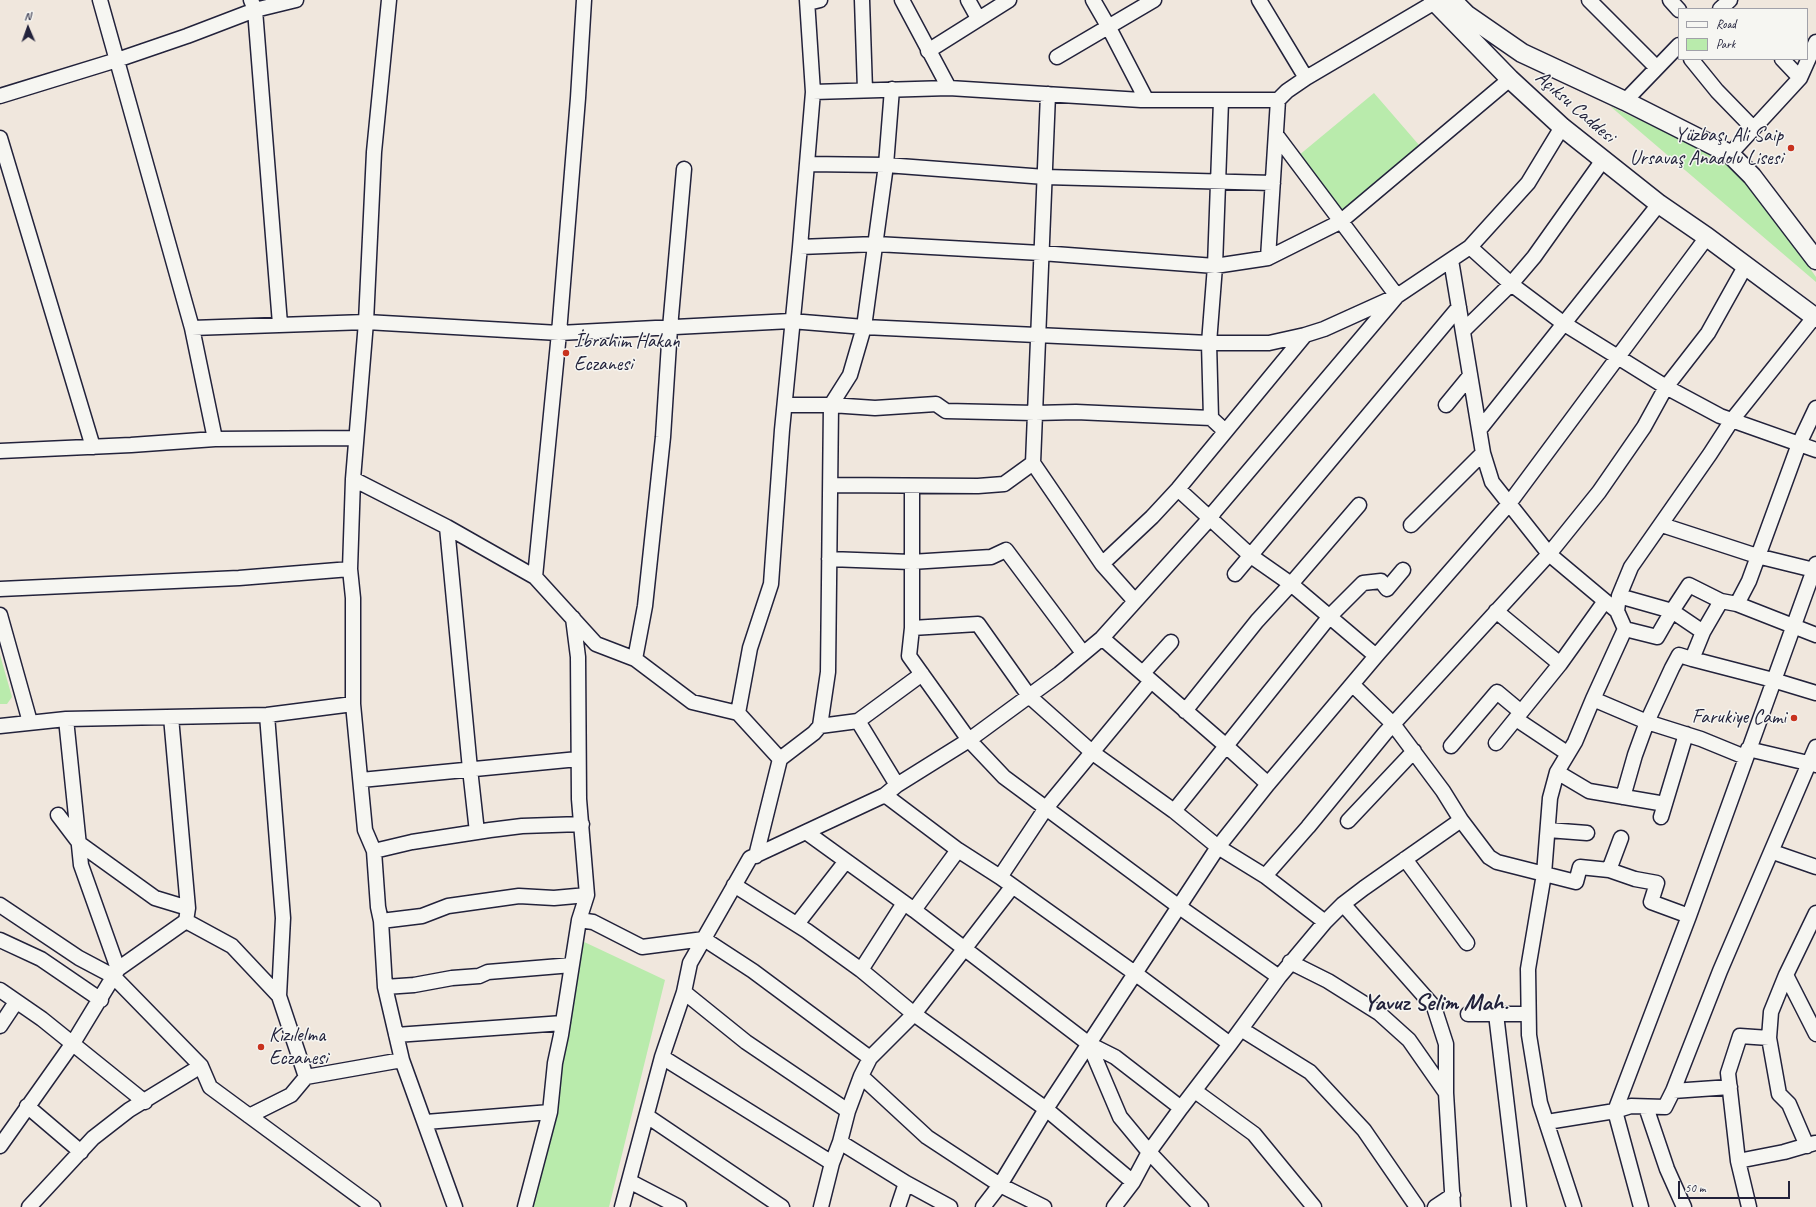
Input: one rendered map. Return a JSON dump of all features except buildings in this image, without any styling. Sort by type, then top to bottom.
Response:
[{"type":"main road","name":"Açıksu Caddesi","points":[[1440,0],[1510,79],[1562,127],[1659,204],[1746,265],[1815,317]]},
{"type":"main road","name":"Açıksu Caddesi","points":[[1440,0],[1467,15],[1522,53],[1625,101],[1730,154],[1752,176],[1816,260]]},
{"type":"street","points":[[100,0],[192,328],[215,439]]},
{"type":"street","points":[[0,96],[187,36],[253,5],[296,0]]},
{"type":"street","points":[[390,0],[374,152],[366,322],[353,479],[350,569],[353,598],[353,704],[365,830],[374,851],[378,907],[381,921],[384,987],[402,1060],[426,1122],[455,1207]]},
{"type":"street","points":[[535,578],[559,333],[579,84],[584,0]]},
{"type":"street","points":[[862,0],[865,90]]},
{"type":"street","points":[[902,0],[949,88]]},
{"type":"street","points":[[968,0],[978,18]]},
{"type":"street","points":[[928,51],[978,18],[1009,0]]},
{"type":"street","points":[[1093,0],[1146,100]]},
{"type":"street","points":[[1057,56],[1154,0]]},
{"type":"street","points":[[1259,0],[1306,78]]},
{"type":"street","points":[[1268,258],[1277,136],[1278,100],[1287,91],[1306,78],[1440,0]]},
{"type":"street","points":[[1590,0],[1656,68]]},
{"type":"street","points":[[1670,0],[1678,9]]},
{"type":"street","points":[[738,713],[750,648],[771,584],[791,321],[800,247],[813,92],[812,1]]},
{"type":"street","points":[[253,5],[280,324]]},
{"type":"street","points":[[1730,154],[1800,78],[1816,42]]},
{"type":"street","points":[[1625,101],[1678,46]]},
{"type":"street","points":[[1692,60],[1718,91],[1753,128]]},
{"type":"street","points":[[1783,60],[1800,78]]},
{"type":"street","points":[[800,247],[876,244],[1041,253],[1215,266],[1268,258],[1340,222],[1510,79]]},
{"type":"street","points":[[813,92],[949,88],[1146,100],[1278,100]]},
{"type":"street","points":[[756,856],[780,759],[820,726],[828,672],[831,405],[850,375],[864,327],[886,165],[892,89]]},
{"type":"street","points":[[1048,94],[1033,463],[1102,564],[1134,600]]},
{"type":"street","points":[[1211,418],[1209,343],[1215,266],[1219,181],[1220,101]]},
{"type":"street","points":[[192,328],[366,322],[559,333],[791,321],[864,327],[1039,336],[1209,343],[1269,343],[1324,329],[1397,296],[1470,247],[1528,183],[1562,127]]},
{"type":"street","points":[[1277,136],[1397,296]]},
{"type":"street","points":[[0,138],[93,447]]},
{"type":"street","points":[[1464,330],[1511,284],[1534,257],[1603,160]]},
{"type":"street","points":[[807,164],[886,165],[1045,177],[1273,183]]},
{"type":"street","points":[[635,659],[645,606],[663,437],[670,328],[684,169]]},
{"type":"street","points":[[1480,429],[1659,204]]},
{"type":"street","points":[[983,1207],[1000,1185],[1046,1109],[1218,847],[1268,784],[1376,656],[1508,505],[1707,237]]},
{"type":"street","points":[[1470,247],[1511,284],[1563,323],[1666,387],[1720,416],[1816,450]]},
{"type":"street","points":[[1451,260],[1464,330],[1469,377],[1480,429],[1483,453],[1492,482],[1508,505],[1549,554],[1617,611],[1625,629],[1592,699],[1575,742],[1557,772],[1550,798],[1544,874],[1529,962],[1529,1035],[1540,1103],[1574,1207]]},
{"type":"street","points":[[1265,876],[1394,724],[1549,554],[1599,492],[1644,427],[1666,387],[1708,333],[1746,265]]},
{"type":"street","points":[[622,1207],[662,1057],[684,992],[690,962],[750,858],[886,795],[898,785],[969,740],[1060,674],[1102,638],[1134,600],[1210,518],[1397,296]]},
{"type":"street","points":[[1236,574],[1459,307]]},
{"type":"street","points":[[1617,611],[1619,596],[1631,567],[1662,525],[1732,420],[1815,317]]},
{"type":"street","points":[[1102,564],[1152,517],[1178,489],[1305,335]]},
{"type":"street","points":[[1446,405],[1469,377]]},
{"type":"street","points":[[785,405],[831,405],[875,408],[936,404],[946,411],[1035,413],[1076,412],[1211,418],[1225,431]]},
{"type":"street","points":[[1737,604],[1748,581],[1799,444],[1816,408]]},
{"type":"street","points":[[0,451],[215,439],[356,438]]},
{"type":"street","points":[[1411,525],[1483,453]]},
{"type":"street","points":[[831,485],[912,486],[1004,484],[1033,463]]},
{"type":"street","points":[[353,479],[447,527],[535,578],[596,644],[635,659],[692,702],[738,713],[780,759]]},
{"type":"street","points":[[912,486],[912,628],[909,656],[969,740],[1004,777],[1178,906],[1279,977]]},
{"type":"street","points":[[1178,489],[1251,556],[1291,584],[1376,656]]},
{"type":"street","points":[[1185,711],[1257,621],[1359,505]]},
{"type":"street","points":[[1641,1207],[1615,1111],[1688,916],[1746,753],[1763,712],[1815,567],[1757,556],[1662,525]]},
{"type":"street","points":[[447,527],[470,769],[478,832]]},
{"type":"street","points":[[829,559],[911,562],[992,557],[1006,550],[1083,653]]},
{"type":"street","points":[[0,589],[239,578],[350,569]]},
{"type":"street","points":[[1174,810],[1330,616],[1363,583],[1381,581],[1387,589],[1403,570]]},
{"type":"street","points":[[1625,629],[1658,637],[1672,611],[1689,585],[1721,601],[1737,604],[1816,635]]},
{"type":"street","points":[[1619,596],[1672,611],[1703,632]]},
{"type":"street","points":[[1496,742],[1560,664],[1605,601]]},
{"type":"street","points":[[1692,658],[1703,632],[1721,601]]},
{"type":"street","points":[[1496,611],[1560,664]]},
{"type":"street","points":[[0,615],[30,722]]},
{"type":"street","points":[[525,1207],[550,1112],[555,1063],[563,1023],[579,920],[587,895],[579,799],[578,657],[573,618]]},
{"type":"street","points":[[912,628],[978,624],[1029,696],[1092,753],[1174,810],[1218,847],[1265,876],[1325,922]]},
{"type":"street","points":[[1102,638],[1226,745],[1268,784]]},
{"type":"street","points":[[1000,877],[1046,808],[1092,753],[1171,642]]},
{"type":"street","points":[[1623,797],[1635,755],[1647,722],[1679,655],[1774,680],[1816,693]]},
{"type":"street","points":[[820,726],[858,721],[922,674]]},
{"type":"street","points":[[1353,685],[1394,724],[1461,820],[1489,856],[1497,862],[1576,882],[1580,867],[1609,870],[1635,879],[1657,884],[1651,902],[1688,916]]},
{"type":"street","points":[[1451,746],[1497,692],[1519,715],[1567,754]]},
{"type":"street","points":[[1592,699],[1647,722],[1746,753],[1813,764]]},
{"type":"street","points":[[0,726],[66,719],[267,715],[353,704]]},
{"type":"street","points":[[267,715],[283,918],[279,996],[306,1077]]},
{"type":"street","points":[[171,717],[187,914]]},
{"type":"street","points":[[66,719],[81,865],[115,973]]},
{"type":"street","points":[[858,721],[898,785]]},
{"type":"street","points":[[1557,772],[1589,791],[1623,797],[1663,811],[1686,734]]},
{"type":"street","points":[[1547,1122],[1615,1111],[1631,1106],[1665,1107],[1673,1092],[1720,971],[1772,852],[1813,764],[1816,748]]},
{"type":"street","points":[[1348,821],[1414,751]]},
{"type":"street","points":[[361,780],[578,759]]},
{"type":"street","points":[[886,795],[958,850],[1000,877],[1136,974],[1230,1044]]},
{"type":"street","points":[[58,815],[78,842],[155,898],[187,914],[232,946],[279,996]]},
{"type":"street","points":[[1114,1207],[1133,1182],[1149,1152],[1181,1108],[1290,962],[1325,922],[1343,904],[1461,820]]},
{"type":"street","points":[[374,851],[412,842],[522,826],[582,824]]},
{"type":"street","points":[[1548,830],[1587,833]]},
{"type":"street","points":[[806,832],[909,907],[1088,1044],[1115,1057],[1181,1108]]},
{"type":"street","points":[[1609,870],[1621,838]]},
{"type":"street","points":[[861,970],[909,907],[958,850]]},
{"type":"street","points":[[1772,852],[1816,867]]},
{"type":"street","points":[[1405,859],[1467,943]]},
{"type":"street","points":[[797,924],[846,860]]},
{"type":"street","points":[[734,885],[797,924],[861,970],[914,1014],[1046,1109],[1133,1182]]},
{"type":"street","points":[[821,1207],[832,1163],[840,1142],[848,1111],[861,1076],[870,1058],[914,1014],[1012,887]]},
{"type":"street","points":[[381,921],[422,916],[448,906],[519,896],[554,898],[587,895]]},
{"type":"street","points":[[1343,904],[1434,1007],[1446,1044],[1448,1141],[1453,1201],[1435,1207]]},
{"type":"street","points":[[0,905],[79,958],[115,973],[201,1066],[210,1087],[373,1207]]},
{"type":"street","points":[[0,1146],[73,1043],[115,973],[187,914]]},
{"type":"street","points":[[1738,1161],[1813,1146],[1790,1104],[1779,1094],[1769,1038],[1771,1012],[1786,974],[1815,917]]},
{"type":"street","points":[[579,920],[593,922],[642,947],[704,939],[753,971],[870,1058]]},
{"type":"street","points":[[0,940],[41,959],[100,1000]]},
{"type":"street","points":[[1290,962],[1328,981],[1379,1013],[1409,1040],[1446,1093]]},
{"type":"street","points":[[384,987],[414,985],[452,978],[479,976],[488,972],[572,965]]},
{"type":"street","points":[[1786,974],[1816,1034]]},
{"type":"street","points":[[0,990],[42,1019],[145,1102]]},
{"type":"street","points":[[684,992],[746,1042],[848,1111]]},
{"type":"street","points":[[0,1026],[16,1002]]},
{"type":"street","points":[[1468,1014],[1528,1014]]},
{"type":"street","points":[[1496,1014],[1519,1207]]},
{"type":"street","points":[[396,1035],[563,1023]]},
{"type":"street","points":[[1241,1029],[1310,1072],[1364,1130],[1417,1207]]},
{"type":"street","points":[[1749,1207],[1738,1161],[1728,1073],[1740,1036],[1769,1038]]},
{"type":"street","points":[[1088,1044],[1120,1117],[1149,1152],[1201,1207]]},
{"type":"street","points":[[662,1057],[832,1163]]},
{"type":"street","points":[[249,1116],[291,1095],[306,1077],[402,1060]]},
{"type":"street","points":[[29,1207],[93,1138],[130,1110],[201,1066]]},
{"type":"street","points":[[861,1076],[927,1137],[1000,1185],[1044,1207]]},
{"type":"street","points":[[1673,1092],[1730,1086]]},
{"type":"street","points":[[1195,1091],[1254,1134],[1314,1207]]},
{"type":"street","points":[[27,1106],[81,1152]]},
{"type":"street","points":[[1646,1107],[1667,1169],[1684,1207]]},
{"type":"street","points":[[426,1122],[550,1112]]},
{"type":"street","points":[[647,1116],[782,1207]]},
{"type":"street","points":[[840,1142],[906,1183],[950,1207]]},
{"type":"street","points":[[629,1181],[679,1207]]},
{"type":"street","points":[[898,1207],[906,1183]]},
{"type":"green space","points":[[1374,93],[1419,145],[1343,215],[1298,156]]},
{"type":"green space","points":[[1610,106],[1727,161],[1778,223],[1816,277],[1816,282]]},
{"type":"green space","points":[[0,655],[12,697],[7,704],[0,704]]},
{"type":"green space","points":[[580,940],[665,980],[609,1207],[530,1207]]},
{"type":"place","name":"Yüzbaşı Ali Saip Ursavaş Anadolu Lisesi","points":[[1791,148]]},
{"type":"place","name":"İbrahim Hakan Eczanesi","points":[[566,353]]},
{"type":"place","name":"Farukiye Cami","points":[[1794,718]]},
{"type":"place","name":"Kızılelma Eczanesi","points":[[261,1047]]},
{"type":"district","name":"Yavuz Selim Mah.","points":[[1436,1004]]}]
